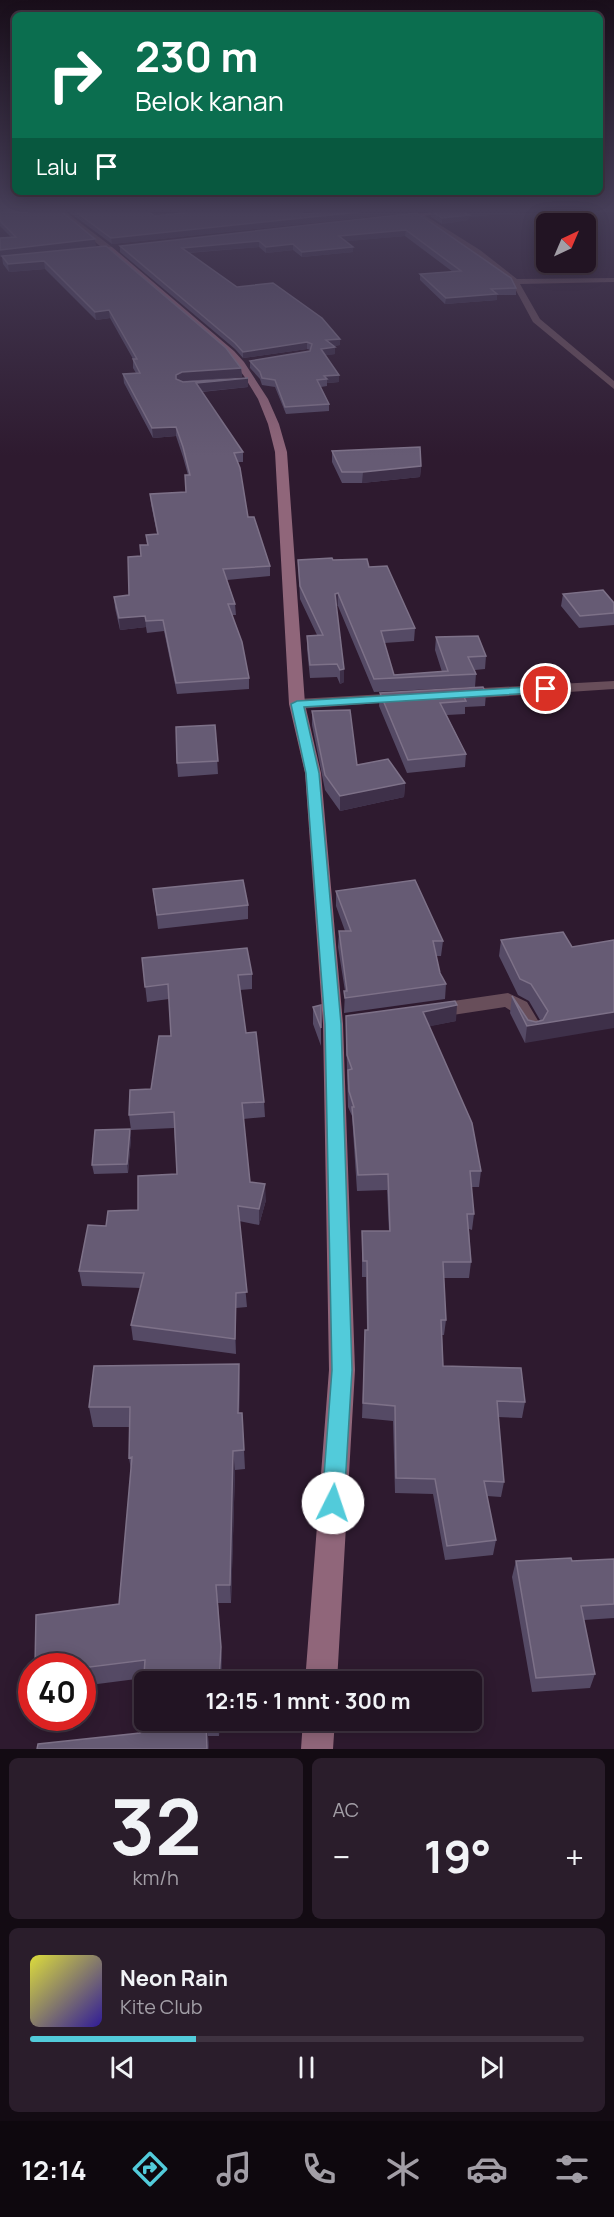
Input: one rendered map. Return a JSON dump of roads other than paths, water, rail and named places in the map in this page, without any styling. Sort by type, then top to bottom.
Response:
[{"type":"street","points":[[162,294],[209,333],[248,372],[276,426],[281,452],[297,704],[313,773],[333,1024],[342,1370],[322,1671]]},
{"type":"street","points":[[521,294],[536,320],[614,386]]},
{"type":"street","points":[[450,695],[614,685]]},
{"type":"street","points":[[297,704],[414,697]]},
{"type":"street","points":[[419,1013],[508,1000],[520,1007],[533,1029]]},
{"type":"street","points":[[333,1024],[354,1021]]},
{"type":"street","points":[[317,1749],[318,1731]]}]
